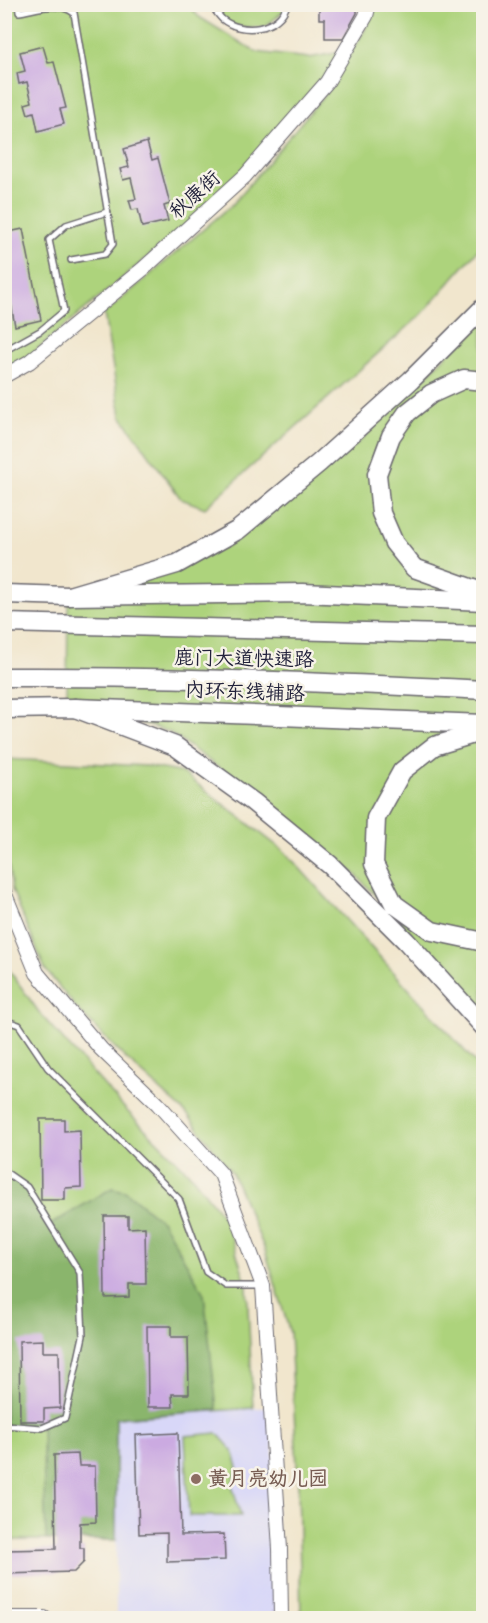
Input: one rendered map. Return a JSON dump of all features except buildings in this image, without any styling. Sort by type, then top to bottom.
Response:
[{"type":"main road","points":[[69,596],[177,564],[237,530],[319,463],[403,388],[483,307]]},
{"type":"main road","points":[[483,381],[464,379],[431,394],[407,413],[391,436],[377,474],[381,513],[394,543],[414,568],[483,593]]},
{"type":"main road","points":[[4,594],[69,596],[303,593],[483,601]]},
{"type":"main road","name":"鹿门大道快速路","points":[[4,623],[483,635]]},
{"type":"main road","name":"鹿门大道快速路","points":[[4,676],[328,683],[483,690]]},
{"type":"main road","points":[[75,708],[175,746],[253,802],[330,865],[406,941],[483,1028]]},
{"type":"main road","name":"内环东线辅路","points":[[4,709],[75,708],[483,724]]},
{"type":"main road","points":[[483,731],[434,746],[402,771],[376,818],[374,864],[394,904],[403,911],[432,931],[483,942]]},
{"type":"street","name":"秋康街","points":[[4,376],[29,362],[143,269],[245,176],[327,82],[366,16],[369,4]]},
{"type":"street","points":[[4,892],[37,973],[101,1049],[158,1104],[221,1174],[263,1286],[280,1550],[281,1618]]},
{"type":"street","points":[[4,1618],[44,1618]]},
{"type":"lane","points":[[18,4],[19,12],[56,5],[74,13],[113,244],[105,254],[71,261]]},
{"type":"lane","points":[[210,4],[223,20],[238,28],[265,27],[276,21],[287,4]]},
{"type":"lane","points":[[4,351],[40,331],[64,310],[48,240],[66,225],[107,212]]},
{"type":"lane","points":[[4,1020],[19,1025],[48,1068],[179,1199],[206,1272],[226,1286],[263,1286]]},
{"type":"lane","points":[[4,1171],[27,1187],[80,1273],[83,1336],[65,1418],[42,1428],[4,1425]]},
{"type":"shaded area","name":"黄月亮幼儿园","points":[[271,1407],[281,1618],[116,1618],[116,1418]]},
{"type":"green space","points":[[5,5],[188,5],[199,17],[256,52],[309,58],[346,51],[245,176],[5,376]]},
{"type":"green space","points":[[210,5],[287,5],[285,10],[265,27],[240,27],[228,23]]},
{"type":"green space","points":[[374,5],[483,5],[483,244],[422,314],[205,508],[181,499],[121,416],[104,314],[233,204],[325,94],[366,28]]},
{"type":"green space","points":[[483,316],[483,1011],[357,876],[279,811],[169,732],[67,699],[68,602],[227,546],[360,441]]},
{"type":"green space","points":[[5,759],[147,766],[183,773],[285,852],[483,1071],[483,1618],[301,1618],[298,1486],[290,1333],[265,1250],[232,1173],[188,1115],[124,1057],[77,1009],[45,969],[12,890],[4,832]]},
{"type":"green space","points":[[4,963],[41,1015],[128,1112],[190,1174],[226,1220],[247,1286],[253,1408],[116,1418],[116,1540],[5,1540]]},
{"type":"green space","points":[[4,1171],[27,1187],[50,1225],[112,1188],[125,1191],[163,1222],[204,1294],[217,1410],[116,1418],[116,1540],[46,1540],[42,1428],[5,1425]]},
{"type":"green space","points":[[217,1433],[233,1451],[238,1467],[232,1485],[241,1516],[189,1516],[185,1436]]},
{"type":"place","name":"黄月亮幼儿园","points":[[196,1479]]}]
